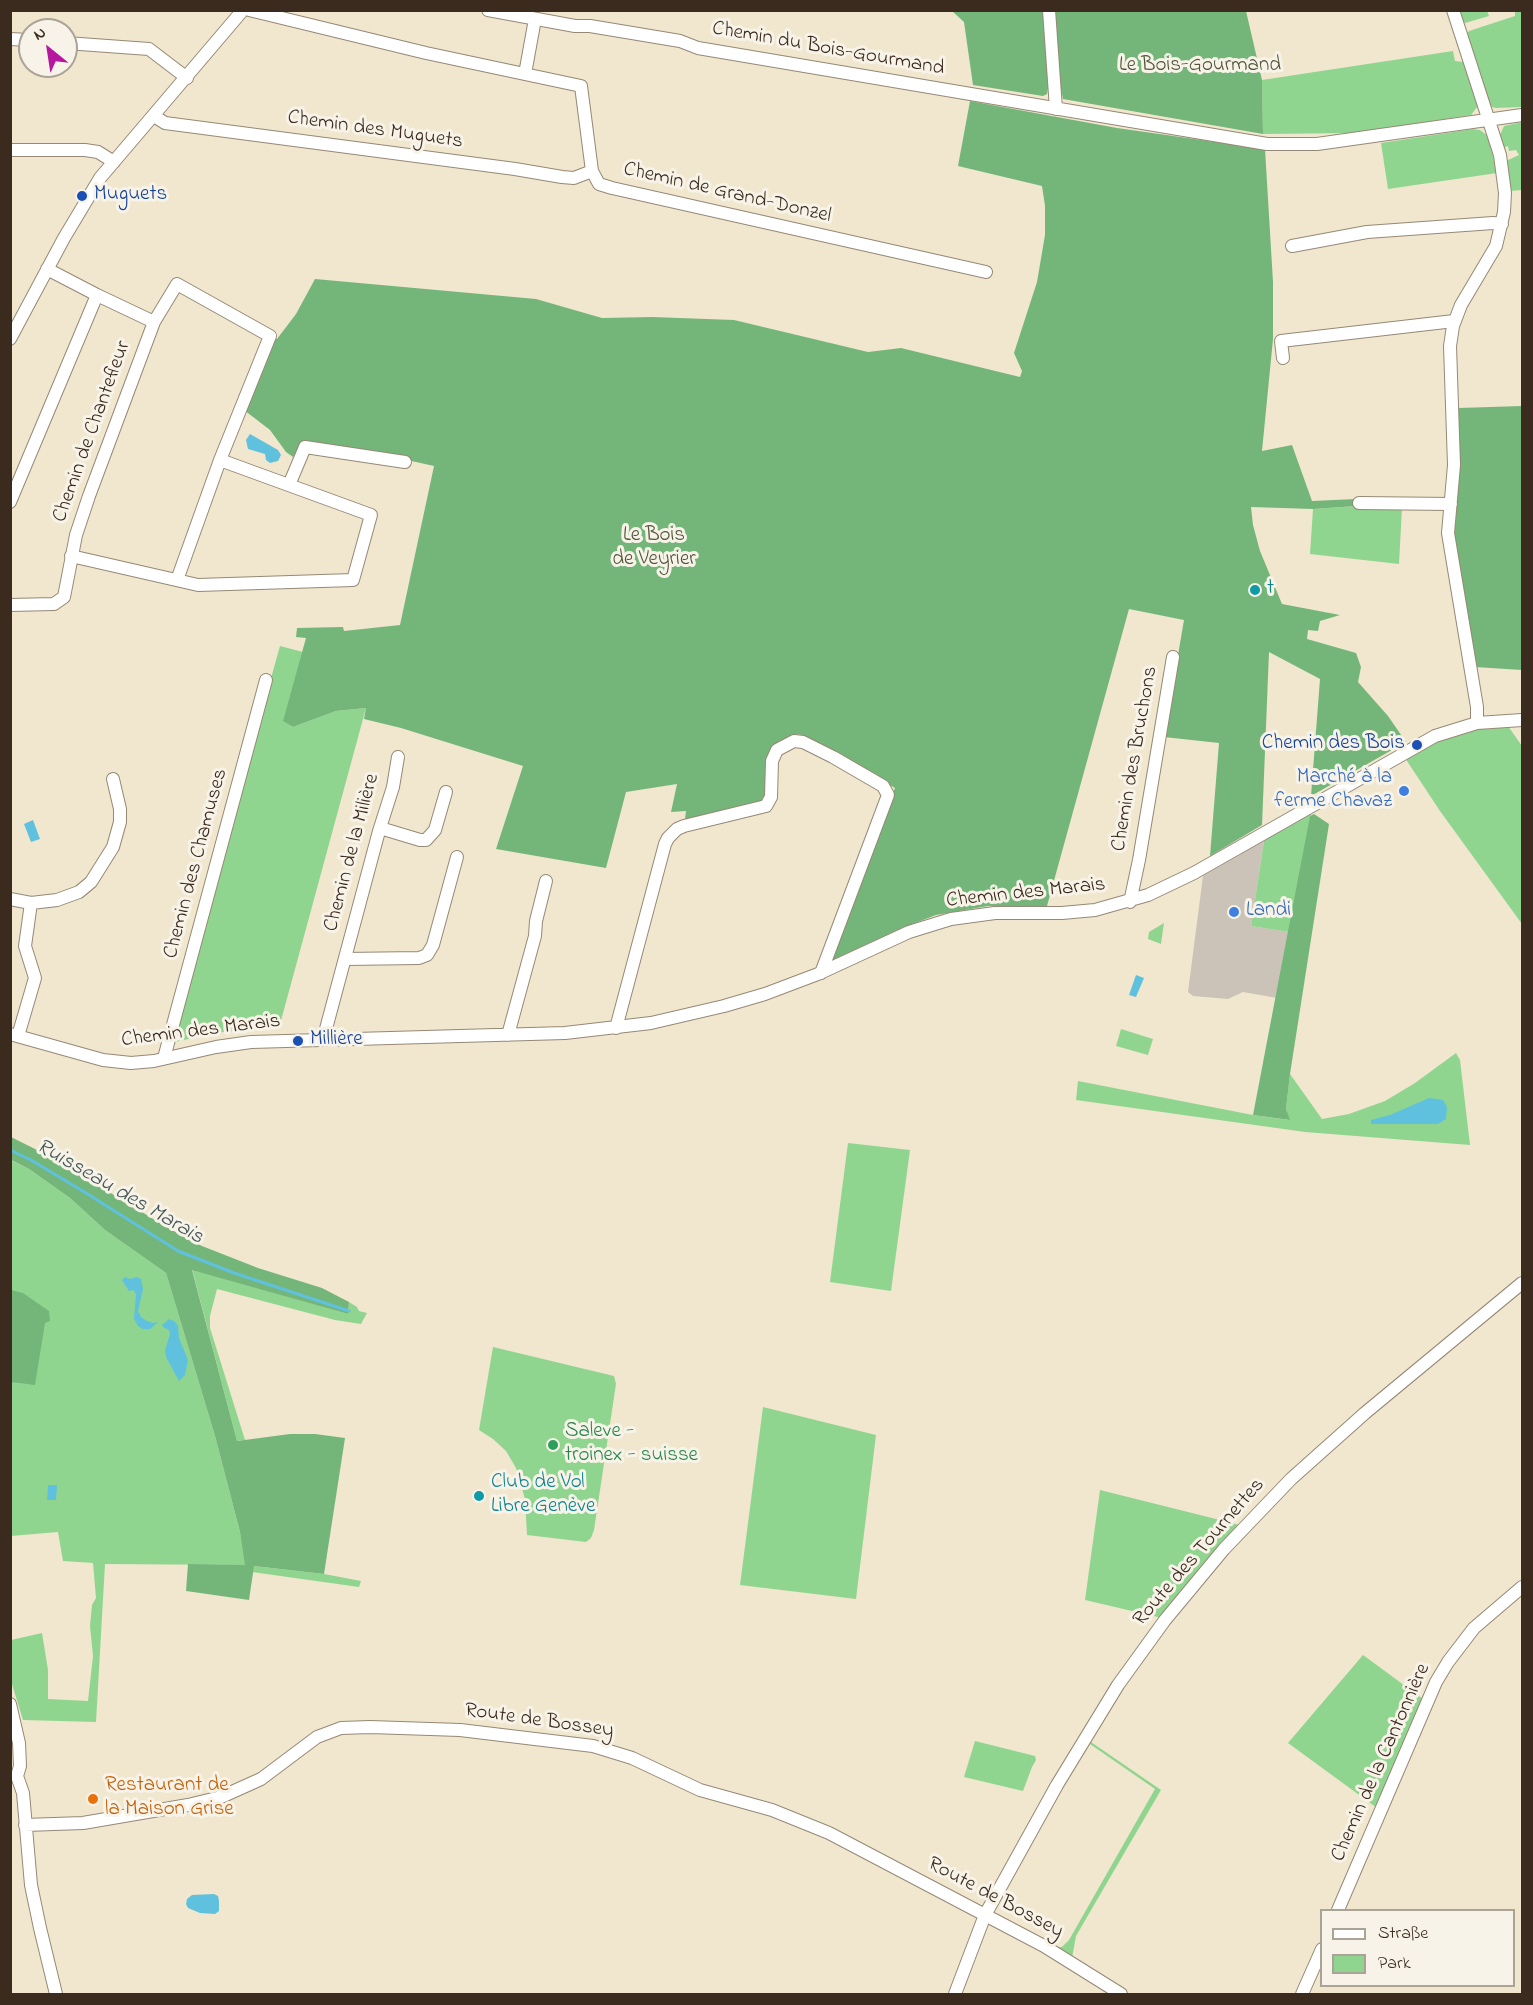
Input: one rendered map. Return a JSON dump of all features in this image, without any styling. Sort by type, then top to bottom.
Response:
[{"type":"street","points":[[10,339],[87,199],[114,162],[243,10]]},
{"type":"street","name":"Chemin de Grand-Donzel","points":[[249,10],[394,46],[581,86],[592,171],[599,183],[612,188],[986,272]]},
{"type":"street","name":"Chemin du Bois-Gourmand","points":[[488,10],[575,26],[590,26],[680,41],[698,48],[1268,144],[1317,144],[1489,120]]},
{"type":"street","points":[[1050,10],[1056,109]]},
{"type":"street","points":[[1453,10],[1500,155],[1505,202],[1502,224],[1492,254],[1461,305],[1454,321],[1450,355],[1454,465],[1448,534],[1449,548],[1475,696],[1477,723]]},
{"type":"street","points":[[523,74],[535,19]]},
{"type":"street","points":[[78,44],[148,49],[187,78]]},
{"type":"street","points":[[1489,120],[1522,115]]},
{"type":"street","name":"Chemin des Muguets","points":[[154,116],[165,123],[562,177],[574,178],[592,171]]},
{"type":"street","points":[[10,150],[85,150],[98,152],[114,162]]},
{"type":"street","points":[[1292,246],[1367,232],[1502,224]]},
{"type":"street","name":"Chemin de Chantefleur","points":[[47,269],[154,322]]},
{"type":"street","name":"Chemin de Chantefleur","points":[[10,605],[59,602],[65,593],[72,556],[89,496],[154,322],[177,284],[270,336],[220,460],[177,580]]},
{"type":"street","points":[[10,502],[97,295]]},
{"type":"street","points":[[10,312],[24,313]]},
{"type":"street","points":[[1283,358],[1281,341],[1454,321]]},
{"type":"street","points":[[289,485],[305,447],[405,462]]},
{"type":"street","name":"Chemin de Chantefleur","points":[[72,556],[206,586],[353,580],[371,515],[220,460]]},
{"type":"street","points":[[1359,503],[1450,504]]},
{"type":"street","name":"Chemin des Bruchons","points":[[1130,902],[1173,657]]},
{"type":"street","name":"Chemin des Chamuses","points":[[164,1058],[266,680]]},
{"type":"street","name":"Chemin des Marais","points":[[14,1035],[113,1062],[142,1062],[240,1043],[566,1034],[651,1023],[765,994],[821,973],[909,932],[951,919],[995,913],[1079,912],[1130,902],[1162,890],[1194,873],[1417,746],[1449,731],[1477,723],[1522,720]]},
{"type":"street","points":[[616,1028],[665,844],[678,824],[766,806],[771,797],[772,761],[777,750],[794,741],[803,742],[833,757],[884,786],[886,790],[887,800],[864,855],[821,973]]},
{"type":"street","name":"Chemin de la Milière","points":[[323,1040],[380,828],[393,788],[398,757]]},
{"type":"street","points":[[10,899],[31,903],[57,900],[79,892],[91,882],[113,847],[120,822],[120,809],[113,779]]},
{"type":"street","points":[[380,828],[426,840],[435,830],[446,792]]},
{"type":"street","name":"Chemin de la Milière","points":[[345,959],[419,958],[427,955],[434,945],[457,857]]},
{"type":"street","points":[[508,1035],[535,936],[536,921],[546,881]]},
{"type":"street","points":[[14,1035],[35,978],[25,946],[31,903]]},
{"type":"street","name":"Route des Tournettes","points":[[955,1995],[985,1914],[1068,1765],[1118,1685],[1165,1620],[1224,1549],[1291,1479],[1321,1451],[1522,1283]]},
{"type":"street","name":"Chemin de la Cantonnière","points":[[1339,1909],[1436,1682],[1474,1628],[1522,1587]]},
{"type":"street","points":[[10,1704],[19,1743],[20,1766],[14,1778],[23,1793],[33,1894],[56,1995]]},
{"type":"street","name":"Route de Bossey","points":[[25,1825],[83,1823],[188,1805],[235,1791],[270,1774],[317,1737],[341,1728],[449,1730],[503,1734],[606,1749],[632,1758],[700,1790],[790,1817],[829,1833],[1044,1946],[1121,1995]]},
{"type":"street","points":[[1302,1995],[1320,1954]]},
{"type":"shaded area","points":[[1264,841],[1251,926],[1289,932],[1277,998],[1243,992],[1228,999],[1193,996],[1188,992],[1203,876]]},
{"type":"green space","points":[[952,11],[1044,11],[1047,94],[1043,96],[973,85],[964,22]]},
{"type":"green space","name":"Le Bois-Gourmand","points":[[1055,11],[1246,11],[1262,80],[1263,134],[1063,99]]},
{"type":"green space","points":[[1459,11],[1487,11],[1489,16],[1465,23],[1462,22]]},
{"type":"green space","points":[[1522,11],[1522,107],[1492,107],[1466,34],[1515,16],[1515,12]]},
{"type":"green space","points":[[1453,51],[1455,61],[1464,62],[1478,106],[1471,115],[1354,133],[1263,134],[1262,80]]},
{"type":"green space","name":"Le Bois de Veyrier","points":[[970,101],[1117,128],[1265,149],[1273,282],[1273,339],[1262,451],[1292,445],[1312,501],[1356,499],[1356,506],[1313,509],[1251,507],[1253,525],[1260,551],[1282,604],[1340,615],[1320,621],[1318,631],[1308,630],[1307,639],[1356,653],[1361,667],[1358,682],[1388,716],[1406,742],[1311,796],[1320,679],[1269,652],[1262,825],[1210,856],[1219,743],[1164,737],[1184,620],[1129,609],[1047,906],[988,906],[936,915],[831,961],[866,856],[895,788],[802,735],[795,734],[778,744],[766,765],[766,796],[760,803],[685,819],[686,811],[671,812],[677,784],[626,792],[606,868],[496,849],[523,766],[401,728],[364,719],[366,708],[336,711],[293,727],[283,721],[306,638],[296,637],[297,628],[343,627],[344,631],[400,625],[434,466],[371,452],[303,442],[293,457],[286,452],[270,430],[244,410],[273,338],[277,339],[296,314],[315,279],[536,299],[602,318],[734,320],[868,352],[901,348],[1020,377],[1022,371],[1014,353],[1037,282],[1045,235],[1042,186],[958,166]]},
{"type":"green space","points":[[1522,122],[1522,190],[1510,191],[1506,161],[1519,155],[1516,150],[1509,151],[1508,146],[1503,148],[1500,135],[1504,126]]},
{"type":"green space","points":[[1473,129],[1480,130],[1488,136],[1497,173],[1388,189],[1381,143]]},
{"type":"green space","points":[[1522,406],[1522,670],[1475,667],[1453,529],[1459,466],[1458,408]]},
{"type":"green space","points":[[1356,506],[1402,508],[1399,564],[1310,554],[1313,509]]},
{"type":"green space","points":[[280,646],[303,652],[284,721],[293,727],[336,711],[366,708],[279,1028],[223,1032],[169,1043]]},
{"type":"green space","points":[[1494,725],[1508,726],[1522,746],[1522,924],[1440,811],[1405,758],[1460,732]]},
{"type":"green space","points":[[1311,813],[1289,932],[1251,926],[1264,841],[1271,834]]},
{"type":"green space","points":[[1314,814],[1329,824],[1290,1074],[1286,1109],[1290,1120],[1253,1115],[1310,816]]},
{"type":"green space","points":[[1164,923],[1161,944],[1148,939],[1149,932]]},
{"type":"green space","points":[[1121,1029],[1153,1039],[1148,1055],[1116,1046]]},
{"type":"green space","points":[[1456,1053],[1460,1060],[1470,1145],[1305,1132],[1076,1100],[1078,1081],[1289,1120],[1286,1109],[1290,1074],[1322,1119],[1349,1114],[1385,1101],[1415,1083]]},
{"type":"green space","points":[[11,1137],[55,1159],[168,1228],[202,1246],[258,1268],[322,1288],[349,1302],[348,1314],[192,1270],[237,1441],[290,1434],[315,1434],[345,1438],[324,1574],[254,1566],[249,1600],[186,1591],[188,1564],[245,1565],[240,1532],[215,1436],[166,1273],[105,1230],[70,1198],[29,1169],[11,1160]]},
{"type":"green space","points":[[848,1143],[910,1150],[891,1291],[830,1282]]},
{"type":"green space","points":[[10,1160],[29,1169],[70,1198],[105,1230],[166,1273],[215,1436],[240,1532],[246,1565],[105,1564],[96,1722],[23,1720],[11,1681],[11,1640],[42,1633],[48,1670],[48,1699],[88,1701],[93,1656],[90,1626],[92,1605],[96,1598],[93,1563],[63,1561],[58,1532],[11,1536]]},
{"type":"green space","points":[[192,1269],[348,1314],[349,1302],[359,1311],[367,1313],[361,1324],[335,1320],[217,1289],[210,1316],[210,1328],[245,1440],[237,1441]]},
{"type":"green space","points":[[11,1290],[23,1293],[49,1311],[50,1321],[45,1323],[35,1385],[11,1382]]},
{"type":"green space","name":"Saleve - troinex - suisse","points":[[493,1347],[614,1376],[616,1384],[594,1530],[591,1538],[586,1542],[527,1535],[525,1499],[516,1468],[506,1451],[479,1430]]},
{"type":"green space","points":[[763,1407],[876,1435],[856,1599],[740,1585]]},
{"type":"green space","points":[[1100,1490],[1239,1525],[1162,1618],[1085,1600]]},
{"type":"green space","points":[[254,1566],[361,1581],[359,1587],[252,1572]]},
{"type":"green space","points":[[1363,1655],[1423,1699],[1377,1808],[1288,1743]]},
{"type":"green space","points":[[1088,1740],[1161,1790],[1076,1936],[1072,1958],[1054,1947],[1062,1947],[1069,1940],[1155,1789],[1087,1742]]},
{"type":"green space","points":[[975,1741],[1035,1756],[1036,1760],[1023,1791],[964,1777]]},
{"type":"water","points":[[250,434],[278,450],[281,455],[278,461],[270,463],[266,460],[265,454],[248,449],[246,440]]},
{"type":"water","points":[[33,820],[40,839],[31,842],[24,824]]},
{"type":"water","points":[[1136,975],[1144,978],[1136,997],[1129,995]]},
{"type":"water","points":[[1429,1098],[1443,1100],[1447,1107],[1446,1119],[1438,1124],[1371,1124],[1371,1120],[1390,1115]]},
{"type":"water","points":[[125,1277],[141,1279],[143,1289],[138,1311],[147,1321],[158,1322],[150,1329],[138,1326],[134,1319],[136,1294],[133,1290],[129,1291],[122,1280]]},
{"type":"water","points":[[169,1319],[178,1326],[179,1338],[188,1360],[185,1375],[179,1381],[166,1357],[165,1350],[170,1334],[169,1330],[162,1325]]},
{"type":"water","points":[[48,1485],[57,1485],[56,1500],[47,1500]]},
{"type":"water","points":[[214,1894],[218,1896],[219,1901],[219,1911],[215,1914],[200,1913],[188,1908],[186,1904],[187,1899],[192,1895]]},
{"type":"waterway","name":"Ruisseau des Marais","points":[[10,1150],[86,1193],[178,1251],[234,1273],[349,1311]]},
{"type":"place","name":"Muguets","points":[[82,196]]},
{"type":"place","name":"t","points":[[1255,590]]},
{"type":"place","name":"Chemin des Bois","points":[[1417,745]]},
{"type":"place","name":"Marché à la ferme Chavaz","points":[[1404,791]]},
{"type":"place","name":"Landi","points":[[1234,912]]},
{"type":"place","name":"Millière","points":[[298,1041]]},
{"type":"place","name":"Saleve - troinex - suisse","points":[[553,1445]]},
{"type":"place","name":"Club de Vol Libre Genève","points":[[479,1496]]},
{"type":"place","name":"Restaurant de la Maison Grise","points":[[93,1799]]}]
